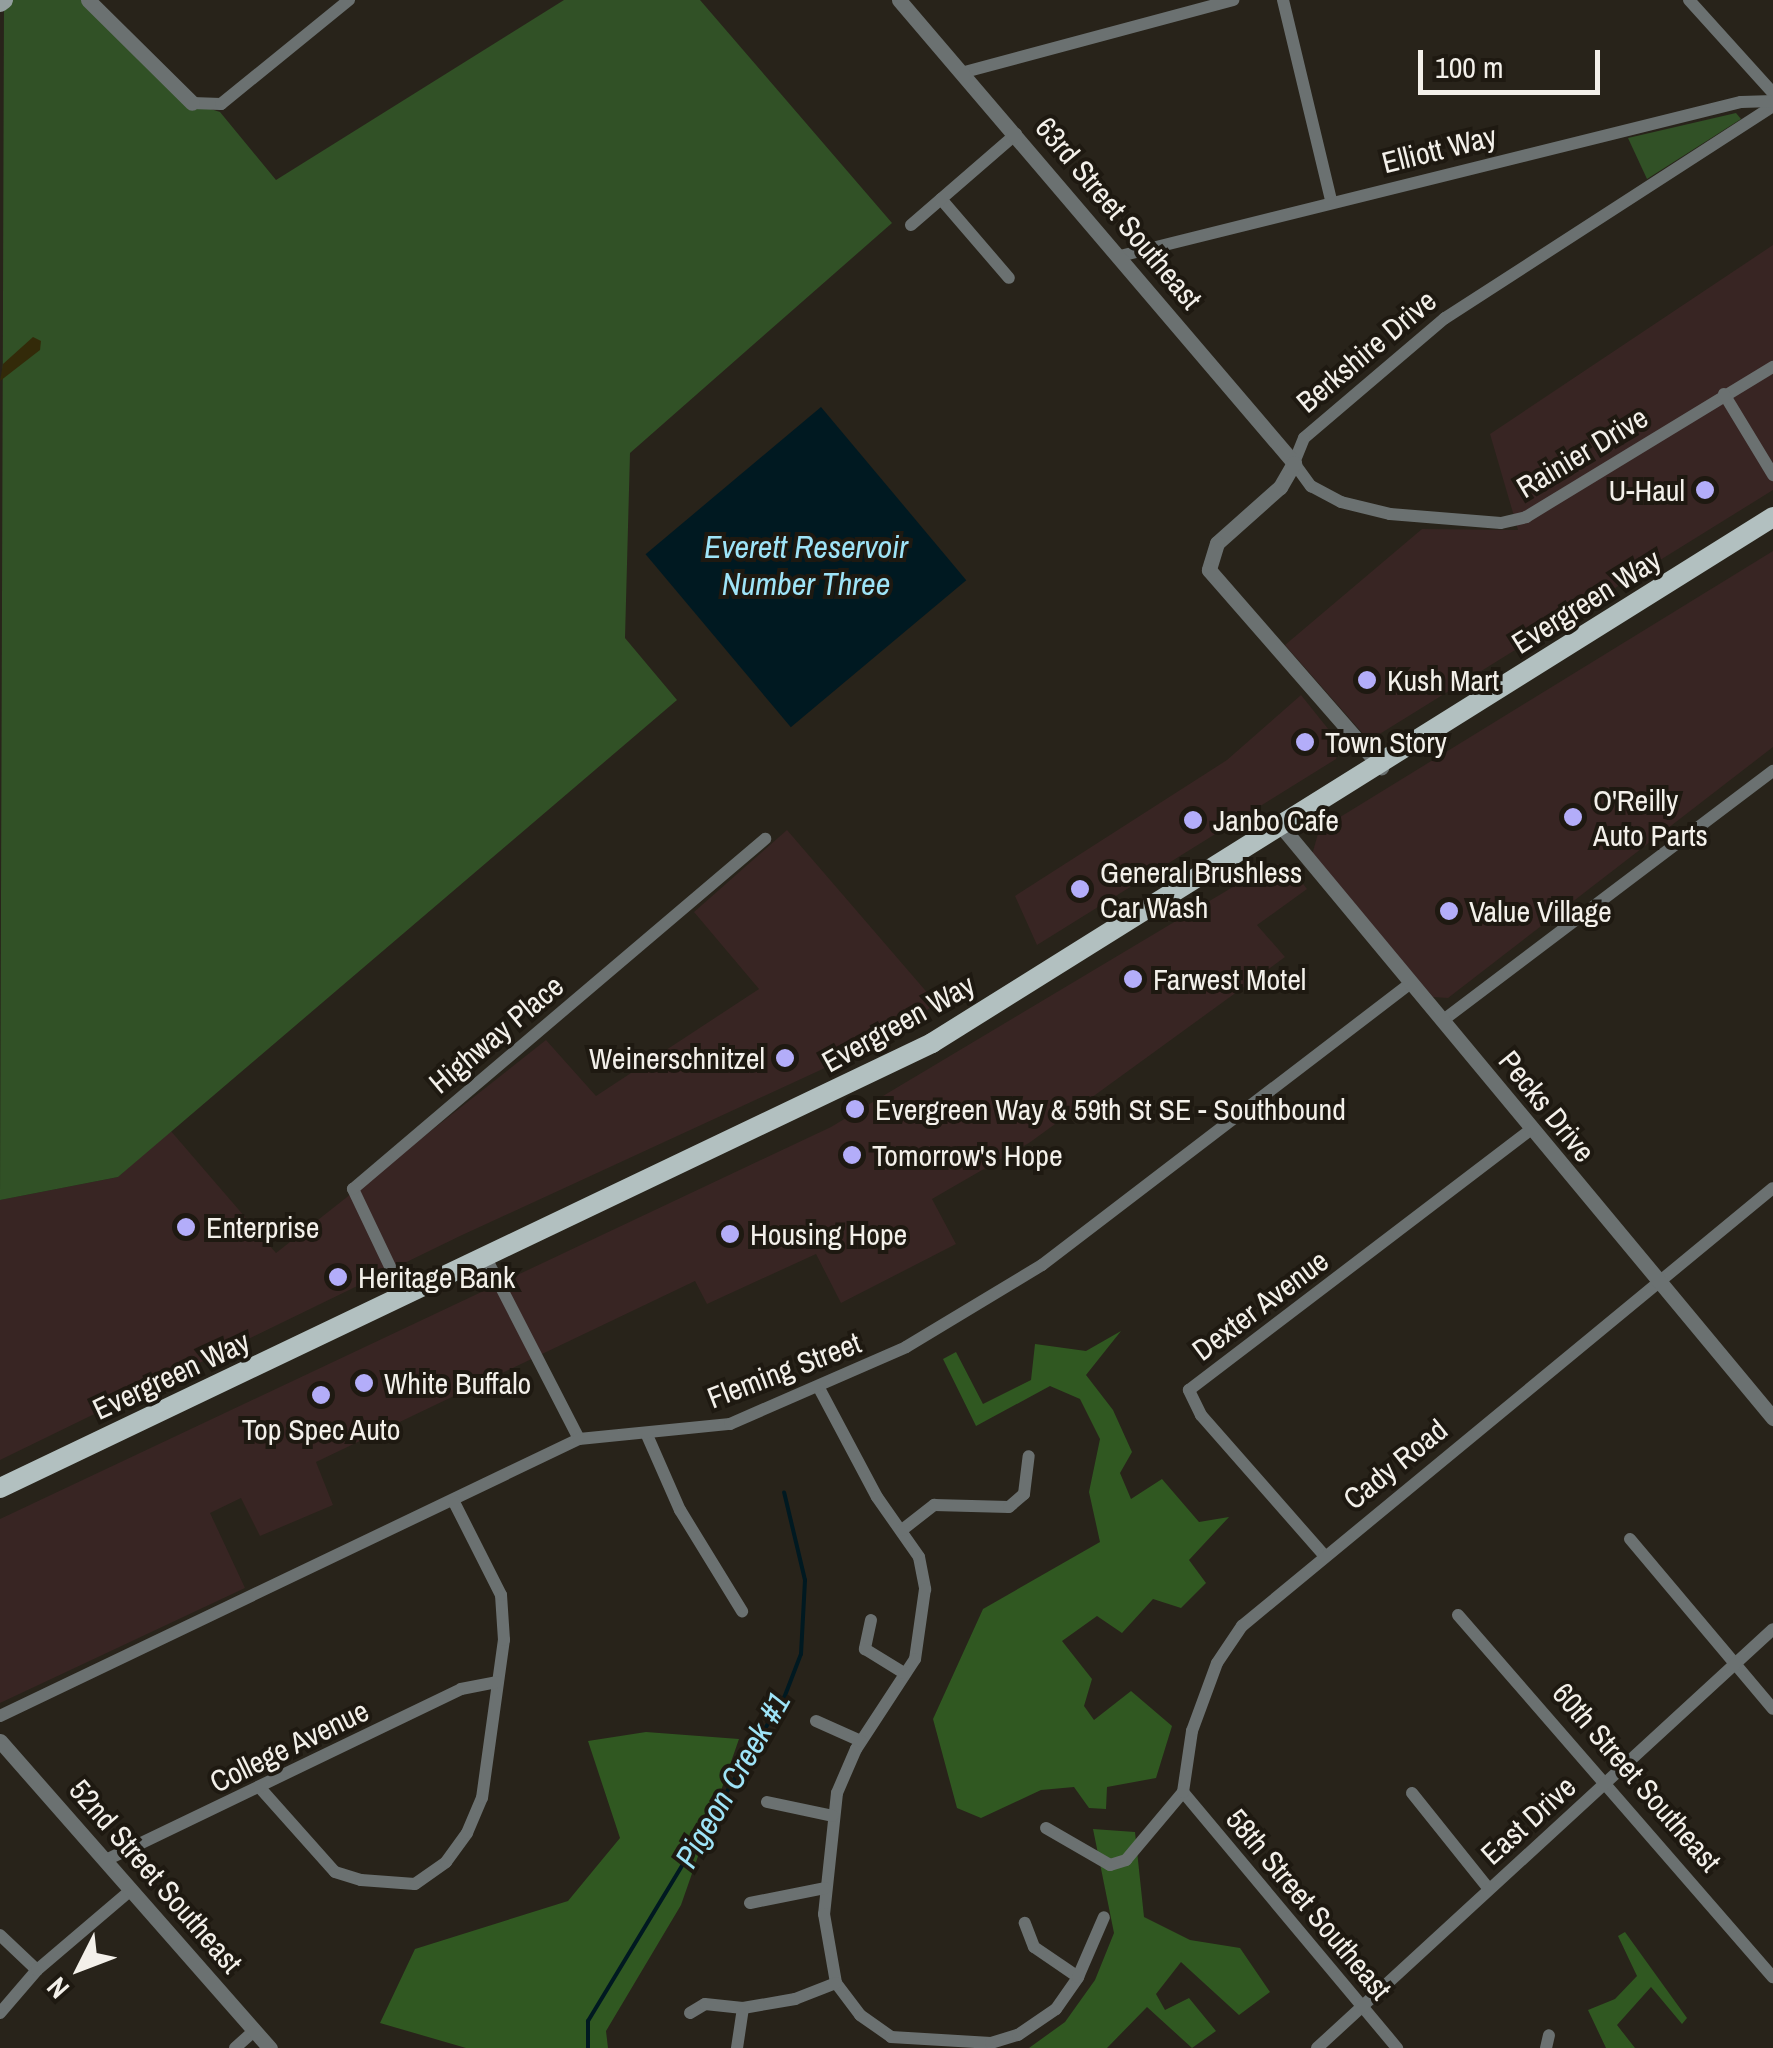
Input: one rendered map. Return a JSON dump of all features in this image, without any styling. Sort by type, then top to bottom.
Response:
[{"type":"main road","name":"Evergreen Way","points":[[0,1488],[405,1298],[932,1043],[1381,767],[1773,517]]},
{"type":"street","points":[[88,0],[192,103],[222,104],[349,0]]},
{"type":"street","name":"63rd Street Southeast","points":[[899,0],[1294,463]]},
{"type":"street","points":[[961,73],[1210,2],[1233,0]]},
{"type":"street","points":[[1282,0],[1330,200]]},
{"type":"street","points":[[1689,0],[1773,93]]},
{"type":"street","name":"Elliott Way","points":[[1120,256],[1330,200],[1740,102],[1773,104]]},
{"type":"street","name":"Berkshire Drive","points":[[1381,767],[1209,570],[1217,543],[1280,486],[1304,438],[1445,318],[1773,104]]},
{"type":"street","points":[[911,225],[1016,134]]},
{"type":"street","points":[[941,199],[1009,278]]},
{"type":"street","name":"Rainier Drive","points":[[1294,463],[1311,486],[1341,502],[1390,514],[1501,523],[1526,517],[1773,366]]},
{"type":"street","points":[[1724,394],[1773,475]]},
{"type":"street","points":[[1442,1021],[1773,771]]},
{"type":"street","name":"Pecks Drive","points":[[1280,826],[1773,1418]]},
{"type":"street","name":"Highway Place","points":[[405,1298],[353,1188],[764,839]]},
{"type":"street","name":"Fleming Street","points":[[0,1716],[579,1439],[730,1424],[820,1388],[975,1310],[1042,1265],[1410,984]]},
{"type":"street","name":"Dexter Avenue","points":[[1324,1554],[1202,1415],[1190,1390],[1530,1130]]},
{"type":"street","name":"Cady Road","points":[[1183,1792],[1192,1732],[1217,1663],[1242,1626],[1324,1554],[1773,1188]]},
{"type":"street","points":[[486,1258],[579,1439]]},
{"type":"street","points":[[820,1388],[876,1497],[919,1557],[924,1589],[924,1625],[904,1674],[860,1741],[832,1816],[825,1888],[836,1983],[860,2015],[889,2042],[991,2044],[1018,2035],[1056,2009],[1078,1977],[1104,1918]]},
{"type":"street","points":[[646,1435],[680,1510],[742,1612]]},
{"type":"street","points":[[902,1530],[934,1505],[1009,1507],[1024,1494],[1029,1456]]},
{"type":"street","points":[[261,1789],[335,1872],[415,1884],[446,1862],[482,1798],[504,1640],[501,1594],[454,1502]]},
{"type":"street","points":[[1630,1539],[1773,1709]]},
{"type":"street","name":"60th Street Southeast","points":[[1458,1616],[1607,1781],[1773,1977]]},
{"type":"street","points":[[871,1620],[865,1649],[904,1674]]},
{"type":"street","name":"East Drive","points":[[1317,2048],[1773,1629]]},
{"type":"street","name":"College Avenue","points":[[106,1860],[261,1789],[461,1689],[496,1682]]},
{"type":"street","points":[[816,1721],[860,1741]]},
{"type":"street","name":"52nd Street Southeast","points":[[0,1741],[270,2048]]},
{"type":"street","points":[[1046,1828],[1110,1865],[1126,1860],[1183,1792]]},
{"type":"street","name":"58th Street Southeast","points":[[1183,1792],[1397,2048]]},
{"type":"street","points":[[1412,1793],[1490,1889]]},
{"type":"street","points":[[767,1802],[832,1816]]},
{"type":"street","points":[[750,1903],[825,1888]]},
{"type":"street","points":[[0,2013],[37,1970],[131,1890]]},
{"type":"street","points":[[1025,1923],[1034,1947],[1078,1977]]},
{"type":"street","points":[[0,1935],[37,1970]]},
{"type":"street","points":[[690,2013],[705,2004],[743,2008],[812,1995],[836,1983]]},
{"type":"street","points":[[737,2048],[743,2008]]},
{"type":"street","points":[[235,2048],[254,2030]]},
{"type":"shaded area","points":[[1773,245],[1773,490],[1378,735],[1365,736],[1285,645],[1422,529],[1518,530],[1490,434]]},
{"type":"shaded area","points":[[1773,551],[1773,747],[1448,998],[1433,997],[1312,855],[1319,830]]},
{"type":"shaded area","points":[[1301,695],[1341,745],[1336,759],[1037,945],[1015,896],[1227,760]]},
{"type":"shaded area","points":[[787,830],[937,1004],[840,1061],[460,1236],[0,1460],[0,1200],[118,1177],[170,1130],[276,1253],[546,1040],[596,1096],[759,989],[694,912]]},
{"type":"shaded area","points":[[1287,863],[1307,889],[1257,925],[1285,957],[1029,1143],[932,1199],[956,1244],[841,1303],[816,1254],[707,1304],[695,1281],[316,1462],[333,1505],[260,1536],[241,1498],[210,1513],[245,1588],[0,1703],[0,1519],[831,1127],[1268,866]]},
{"type":"green space","points":[[4,0],[88,0],[192,103],[220,112],[276,180],[564,0],[700,0],[892,223],[630,453],[625,638],[677,700],[118,1177],[0,1200]]},
{"type":"green space","points":[[1736,113],[1741,119],[1647,179],[1628,138]]},
{"type":"green space","points":[[1121,1331],[1086,1375],[1113,1410],[1132,1452],[1120,1473],[1131,1499],[1162,1479],[1199,1522],[1229,1517],[1189,1560],[1206,1583],[1181,1608],[1153,1599],[1122,1633],[1097,1616],[1062,1641],[1092,1679],[1084,1706],[1094,1720],[1131,1691],[1172,1726],[1156,1778],[1107,1787],[1106,1809],[1089,1808],[1074,1787],[1041,1790],[981,1818],[957,1808],[933,1719],[983,1609],[1100,1542],[1089,1492],[1100,1439],[1080,1399],[1050,1386],[976,1426],[943,1359],[956,1352],[983,1404],[1031,1380],[1035,1344],[1086,1351]]},
{"type":"green space","points":[[646,1732],[739,1739],[681,1905],[606,2031],[608,2048],[466,2048],[380,2023],[415,1949],[568,1901],[620,1838],[588,1741]]},
{"type":"green space","points":[[1093,1829],[1135,1832],[1144,1917],[1190,1940],[1240,1948],[1270,1992],[1239,2015],[1181,1962],[1156,1994],[1165,2010],[1189,1998],[1216,2031],[1192,2048],[1147,2007],[1107,2048],[1029,2048],[1065,2022],[1095,1980],[1114,1933]]},
{"type":"green space","points":[[1625,1932],[1687,2018],[1682,2024],[1651,1987],[1617,2025],[1635,2048],[1606,2048],[1588,2010],[1615,1999],[1637,1976],[1618,1936]]},
{"type":"sand","points":[[33,337],[41,341],[40,350],[0,381],[3,364]]},
{"type":"water","name":"Everett Reservoir Number Three","points":[[821,407],[966,580],[791,727],[646,554]]},
{"type":"waterway","name":"Pigeon Creek #1","points":[[588,2048],[588,2021],[784,1698],[801,1654],[805,1580],[784,1492]]},
{"type":"place","name":"U-Haul","points":[[1705,490]]},
{"type":"place","name":"Kush Mart","points":[[1367,680]]},
{"type":"place","name":"Town Story","points":[[1305,742]]},
{"type":"place","name":"O'Reilly Auto Parts","points":[[1573,817]]},
{"type":"place","name":"Janbo Cafe","points":[[1193,820]]},
{"type":"place","name":"General Brushless Car Wash","points":[[1080,889]]},
{"type":"place","name":"Value Village","points":[[1449,911]]},
{"type":"place","name":"Farwest Motel","points":[[1133,979]]},
{"type":"place","name":"Weinerschnitzel","points":[[785,1058]]},
{"type":"place","name":"Evergreen Way & 59th St SE - Southbound","points":[[855,1109]]},
{"type":"place","name":"Tomorrow's Hope","points":[[852,1155]]},
{"type":"place","name":"Enterprise","points":[[186,1227]]},
{"type":"place","name":"Housing Hope","points":[[730,1234]]},
{"type":"place","name":"Heritage Bank","points":[[338,1277]]},
{"type":"place","name":"White Buffalo","points":[[364,1383]]},
{"type":"place","name":"Top Spec Auto","points":[[321,1395]]}]
